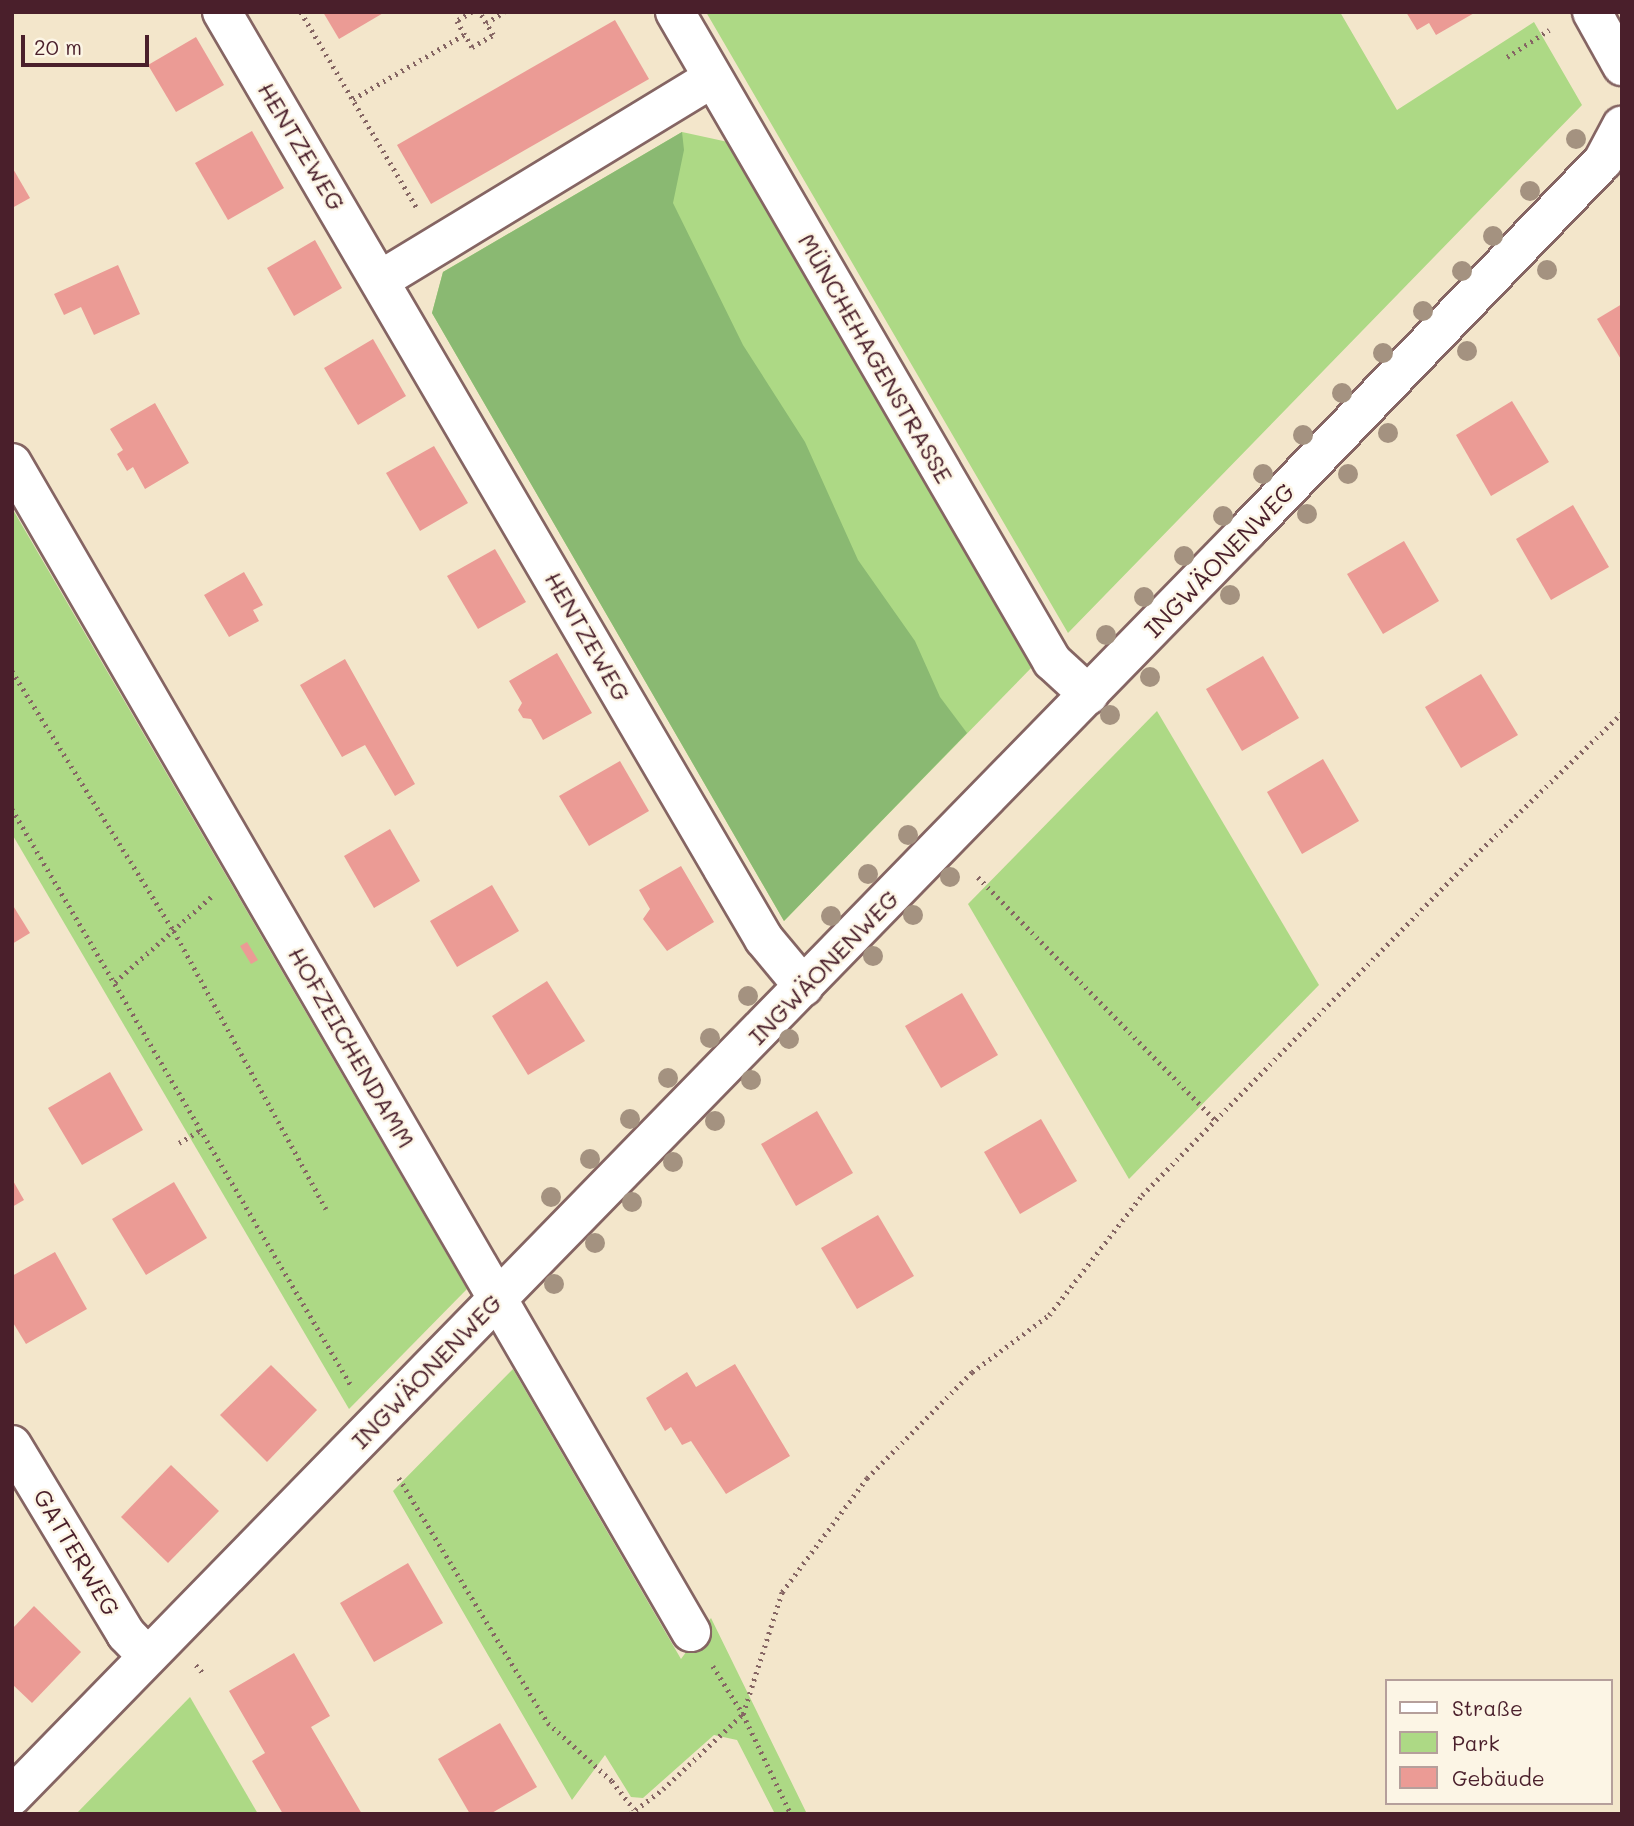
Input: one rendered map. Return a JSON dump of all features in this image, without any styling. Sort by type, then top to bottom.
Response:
[{"type":"street","name":"HENTZEWEG","points":[[222,12],[382,279],[764,939],[804,986]]},
{"type":"street","name":"MÜNCHEHAGENSTRASSE","points":[[675,12],[1052,661],[1088,695]]},
{"type":"street","points":[[1592,12],[1622,66]]},
{"type":"street","points":[[382,279],[713,78]]},
{"type":"street","name":"INGWÄONENWEG","points":[[12,1796],[1088,695],[1602,161],[1622,126]]},
{"type":"street","name":"HOFZEICHENDAMM","points":[[12,463],[691,1632]]},
{"type":"street","name":"GATTERWEG","points":[[12,1445],[126,1634],[147,1656]]},
{"type":"path","points":[[301,12],[439,246]]},
{"type":"path","points":[[472,12],[457,21],[472,47],[493,35],[479,12]]},
{"type":"path","points":[[486,23],[504,12]]},
{"type":"path","points":[[1507,57],[1549,30]]},
{"type":"path","points":[[353,99],[465,34]]},
{"type":"path","points":[[12,671],[174,931],[326,1209]]},
{"type":"path","points":[[399,1478],[548,1723],[612,1782],[632,1811],[663,1789],[743,1714],[782,1592],[867,1478],[972,1372],[1049,1315],[1142,1195],[1622,713]]},
{"type":"path","points":[[12,809],[356,1394]]},
{"type":"path","points":[[12,823],[18,819]]},
{"type":"path","points":[[115,982],[246,866]]},
{"type":"path","points":[[978,877],[1215,1120]]},
{"type":"path","points":[[179,1143],[201,1130]]},
{"type":"path","points":[[691,1632],[743,1714],[791,1814]]},
{"type":"green space","points":[[706,12],[1340,12],[1397,110],[1534,22],[1582,105],[1068,633]]},
{"type":"green space","points":[[682,132],[728,142],[1034,665],[784,921],[432,313],[443,272]]},
{"type":"green space","points":[[682,132],[684,150],[673,203],[743,345],[805,442],[858,560],[915,641],[940,697],[967,733],[784,921],[432,313],[443,272]]},
{"type":"green space","points":[[12,508],[467,1289],[349,1409],[12,834]]},
{"type":"green space","points":[[1157,711],[1319,985],[1129,1179],[968,904]]},
{"type":"green space","points":[[513,1369],[681,1659],[711,1618],[807,1814],[775,1814],[737,1740],[714,1735],[643,1798],[631,1797],[605,1755],[572,1800],[393,1491]]},
{"type":"green space","points":[[190,1697],[258,1814],[76,1814]]},
{"type":"building","points":[[323,12],[385,12],[339,39]]},
{"type":"building","points":[[1406,12],[1476,12],[1436,35],[1429,23],[1417,30]]},
{"type":"building","points":[[615,20],[649,79],[431,204],[397,145]]},
{"type":"building","points":[[196,37],[224,85],[176,112],[148,65]]},
{"type":"building","points":[[252,131],[284,188],[228,220],[195,163]]},
{"type":"building","points":[[12,167],[30,198],[12,208]]},
{"type":"building","points":[[315,240],[342,288],[294,316],[267,268]]},
{"type":"building","points":[[118,265],[140,314],[94,335],[81,307],[64,315],[54,294]]},
{"type":"building","points":[[1622,304],[1622,361],[1597,319]]},
{"type":"building","points":[[373,339],[406,396],[358,425],[324,368]]},
{"type":"building","points":[[1512,401],[1549,462],[1491,496],[1456,435]]},
{"type":"building","points":[[155,403],[189,463],[145,489],[133,467],[127,471],[117,454],[123,450],[110,429]]},
{"type":"building","points":[[434,446],[468,503],[420,531],[386,473]]},
{"type":"building","points":[[1573,505],[1609,567],[1551,600],[1516,539]]},
{"type":"building","points":[[1404,541],[1439,601],[1383,634],[1347,574]]},
{"type":"building","points":[[495,549],[526,602],[478,629],[447,576]]},
{"type":"building","points":[[244,572],[263,605],[253,610],[259,621],[229,637],[204,595]]},
{"type":"building","points":[[557,653],[592,713],[543,740],[531,719],[523,718],[518,710],[522,703],[509,681]]},
{"type":"building","points":[[1263,656],[1299,718],[1242,751],[1206,689]]},
{"type":"building","points":[[345,659],[415,784],[395,796],[365,745],[342,757],[300,685]]},
{"type":"building","points":[[1481,674],[1518,735],[1461,768],[1425,707]]},
{"type":"building","points":[[1323,759],[1359,821],[1302,854],[1267,792]]},
{"type":"building","points":[[620,761],[649,811],[589,846],[559,796]]},
{"type":"building","points":[[390,829],[420,881],[374,908],[344,856]]},
{"type":"building","points":[[681,866],[714,922],[667,951],[643,919],[650,909],[639,890]]},
{"type":"building","points":[[492,885],[519,931],[457,967],[430,921]]},
{"type":"building","points":[[12,904],[30,933],[12,944]]},
{"type":"building","points":[[247,942],[258,960],[251,964],[240,946]]},
{"type":"building","points":[[547,981],[585,1041],[528,1075],[492,1016]]},
{"type":"building","points":[[962,993],[998,1055],[941,1088],[905,1026]]},
{"type":"building","points":[[110,1072],[143,1130],[82,1165],[48,1108]]},
{"type":"building","points":[[817,1111],[853,1173],[796,1206],[761,1144]]},
{"type":"building","points":[[1041,1119],[1077,1181],[1020,1214],[984,1152]]},
{"type":"building","points":[[12,1179],[24,1200],[12,1207]]},
{"type":"building","points":[[174,1182],[207,1238],[146,1275],[112,1219]]},
{"type":"building","points":[[878,1215],[914,1276],[857,1309],[821,1248]]},
{"type":"building","points":[[55,1252],[87,1309],[26,1344],[12,1321],[12,1276]]},
{"type":"building","points":[[735,1364],[790,1456],[726,1494],[691,1441],[682,1445],[671,1427],[665,1431],[646,1398],[687,1372],[696,1387]]},
{"type":"building","points":[[271,1365],[317,1410],[267,1462],[220,1415]]},
{"type":"building","points":[[171,1465],[219,1511],[168,1563],[121,1517]]},
{"type":"building","points":[[408,1563],[443,1623],[374,1662],[340,1603]]},
{"type":"building","points":[[34,1606],[81,1652],[32,1703],[12,1684],[12,1629]]},
{"type":"building","points":[[294,1653],[330,1716],[311,1727],[362,1814],[283,1814],[252,1761],[265,1753],[229,1691]]},
{"type":"building","points":[[500,1723],[537,1787],[490,1814],[470,1814],[438,1759]]}]
